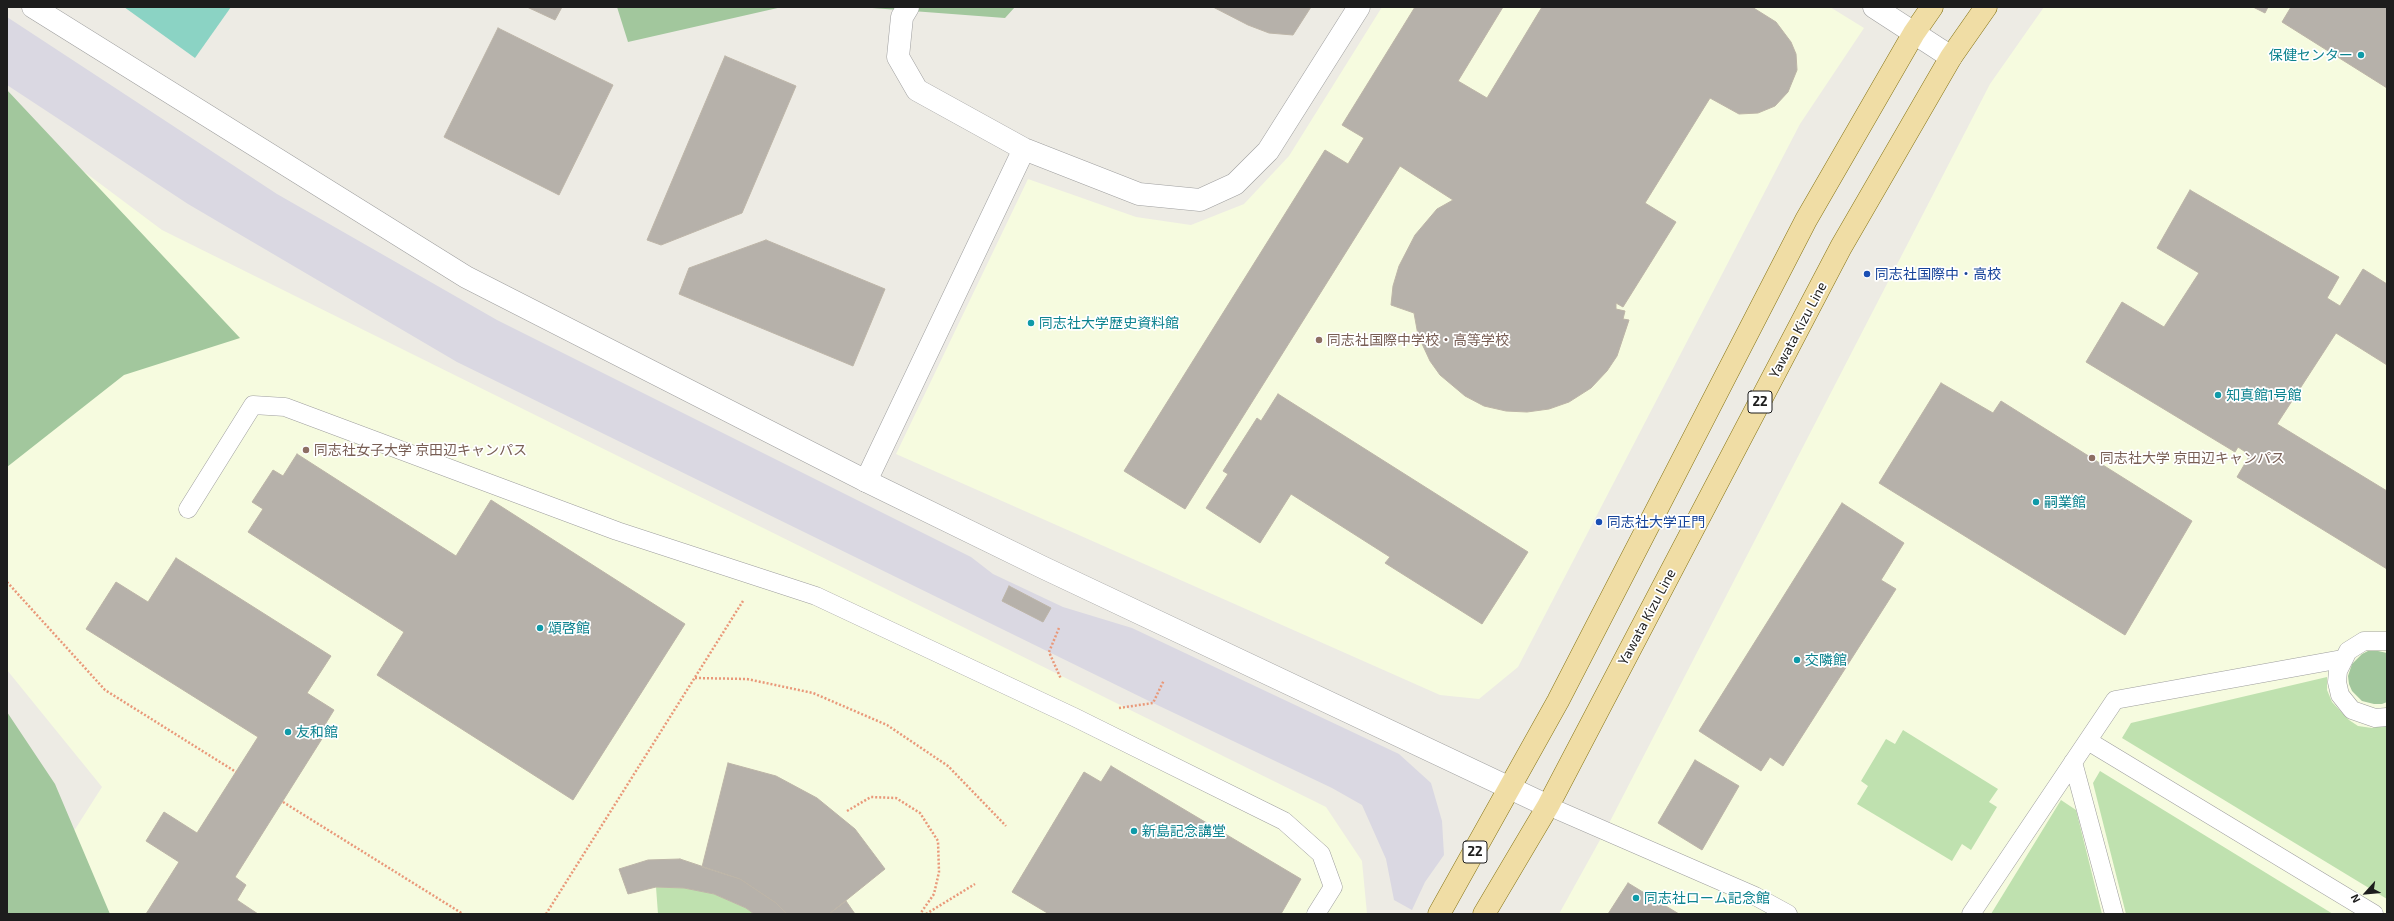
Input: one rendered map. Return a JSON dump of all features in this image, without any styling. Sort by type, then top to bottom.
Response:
[{"type":"main road","name":"22","points":[[1439,914],[1562,694],[1806,220],[1914,33],[1932,7]]},
{"type":"main road","name":"Yawata Kizu Line","points":[[1484,914],[1548,806],[1841,247],[1951,57],[1986,7]]},
{"type":"street","points":[[33,7],[466,277],[866,481],[1042,567],[1548,806]]},
{"type":"street","points":[[908,7],[902,17],[898,57],[917,90],[1024,149],[1139,194],[1200,200],[1235,184],[1268,151],[1359,7]]},
{"type":"street","points":[[1874,7],[1951,57]]},
{"type":"street","points":[[866,481],[1024,149]]},
{"type":"lane","points":[[188,509],[253,405],[285,407],[617,531],[823,599],[1074,717],[1284,821],[1322,854],[1333,887],[1316,914]]},
{"type":"lane","points":[[2387,641],[2364,641],[2348,651],[2342,658],[2338,671],[2337,682],[2343,700],[2352,710],[2362,716],[2375,718],[2387,717]]},
{"type":"lane","points":[[1971,914],[2115,700],[2342,658]]},
{"type":"lane","points":[[2088,740],[2374,914]]},
{"type":"lane","points":[[2073,762],[2114,914]]},
{"type":"lane","points":[[1548,806],[1755,896],[1788,914]]},
{"type":"path","points":[[546,914],[758,577]]},
{"type":"path","points":[[7,582],[105,690],[236,772]]},
{"type":"path","points":[[1059,628],[1048,652],[1064,686]]},
{"type":"path","points":[[694,678],[747,680],[813,693],[887,725],[948,766],[1006,826]]},
{"type":"path","points":[[1114,708],[1153,703],[1164,680]]},
{"type":"path","points":[[847,811],[871,797],[896,798],[920,813],[938,841],[939,872],[934,894],[920,914]]},
{"type":"path","points":[[283,802],[463,914]]},
{"type":"path","points":[[926,914],[975,884]]},
{"type":"shaded area","points":[[124,7],[231,7],[195,58]]},
{"type":"shaded area","name":"同志社国際中学校・高等学校","points":[[1382,7],[1830,7],[1864,28],[1800,124],[1518,667],[1479,699],[1440,695],[896,454],[1028,179],[1136,217],[1191,225],[1244,204],[1289,156]]},
{"type":"shaded area","name":"同志社大学 京田辺キャンパス","points":[[2044,7],[2387,7],[2387,914],[1559,914],[1605,831],[1990,84]]},
{"type":"shaded area","points":[[7,17],[277,194],[497,320],[971,557],[993,574],[1063,607],[1132,628],[1399,754],[1431,783],[1442,821],[1444,855],[1425,882],[1412,910],[1394,900],[1386,859],[1362,805],[1332,788],[1153,703],[457,362],[188,204],[7,85]]},
{"type":"shaded area","name":"同志社女子大学 京田辺キャンパス","points":[[7,114],[162,230],[1326,807],[1362,861],[1367,914],[21,914],[102,787],[7,670]]},
{"type":"green space","points":[[617,7],[782,7],[628,42]]},
{"type":"green space","points":[[859,7],[1015,7],[1005,18]]},
{"type":"green space","points":[[7,90],[240,338],[124,375],[7,467]]},
{"type":"green space","points":[[2368,651],[2387,653],[2387,702],[2382,704],[2362,701],[2352,691],[2349,684],[2348,676],[2352,664],[2362,654]]},
{"type":"green space","points":[[2327,677],[2327,690],[2332,702],[2349,720],[2358,726],[2372,728],[2387,725],[2387,899],[2122,738],[2131,723]]},
{"type":"green space","points":[[7,712],[55,784],[110,914],[7,914]]},
{"type":"green space","points":[[1903,730],[1998,789],[1989,802],[1997,807],[1971,850],[1962,844],[1952,861],[1857,804],[1868,786],[1861,781],[1886,739],[1895,744]]},
{"type":"green space","points":[[2100,771],[2333,914],[2126,914],[2093,783]]},
{"type":"green space","points":[[2061,800],[2076,810],[2102,914],[1991,914]]},
{"type":"green space","points":[[656,887],[684,888],[714,894],[746,908],[754,914],[658,914]]},
{"type":"building","points":[[527,7],[562,7],[555,20]]},
{"type":"building","points":[[1213,7],[1311,7],[1293,35],[1269,33],[1248,25]]},
{"type":"building","points":[[1415,7],[1503,7],[1458,81],[1487,98],[1542,7],[1752,7],[1776,22],[1791,42],[1796,54],[1797,70],[1788,92],[1775,106],[1758,113],[1739,114],[1710,98],[1645,203],[1676,222],[1623,307],[1616,303],[1616,309],[1625,311],[1623,319],[1629,320],[1617,356],[1607,371],[1591,388],[1569,402],[1549,409],[1527,412],[1506,411],[1484,406],[1465,396],[1440,375],[1430,361],[1418,335],[1414,313],[1391,305],[1393,286],[1399,266],[1415,235],[1437,209],[1453,200],[1400,166],[1185,509],[1124,471],[1325,150],[1348,164],[1364,138],[1342,125]]},
{"type":"building","points":[[2253,7],[2268,7],[2265,13]]},
{"type":"building","name":"保健センター","points":[[2291,7],[2387,7],[2387,88],[2282,22]]},
{"type":"building","points":[[498,28],[613,85],[559,195],[444,137]]},
{"type":"building","points":[[725,56],[796,86],[742,213],[661,245],[647,240]]},
{"type":"building","name":"知真館1号館","points":[[2190,190],[2339,277],[2327,298],[2340,306],[2363,269],[2387,284],[2387,365],[2336,333],[2277,424],[2387,491],[2387,569],[2237,477],[2250,455],[2238,447],[2235,452],[2086,362],[2122,302],[2164,327],[2199,273],[2157,248]]},
{"type":"building","points":[[766,240],[885,289],[853,366],[679,294],[689,268]]},
{"type":"building","name":"嗣業館","points":[[1941,383],[1993,413],[2001,401],[2192,521],[2125,635],[1879,483]]},
{"type":"building","points":[[1278,394],[1528,552],[1482,624],[1385,563],[1390,557],[1291,494],[1260,543],[1206,508],[1228,474],[1223,471],[1257,418],[1261,421]]},
{"type":"building","name":"頌啓館","points":[[297,454],[456,556],[491,500],[685,624],[573,800],[377,675],[404,632],[248,532],[263,509],[252,502],[273,470],[283,476]]},
{"type":"building","name":"交隣館","points":[[1842,503],[1904,543],[1881,580],[1896,589],[1783,766],[1770,757],[1761,771],[1699,731]]},
{"type":"building","name":"友和館","points":[[176,558],[331,656],[307,693],[334,710],[326,723],[330,726],[235,877],[246,885],[237,900],[258,914],[146,914],[179,862],[146,841],[164,812],[197,833],[258,737],[86,629],[116,582],[148,602]]},
{"type":"building","points":[[1009,586],[1051,608],[1043,622],[1002,601]]},
{"type":"building","points":[[1695,760],[1739,786],[1702,850],[1658,823]]},
{"type":"building","points":[[728,763],[776,776],[817,798],[855,829],[885,869],[829,914],[787,914],[776,903],[740,879],[702,867]]},
{"type":"building","name":"新島記念講堂","points":[[1111,766],[1301,879],[1281,914],[1049,914],[1012,892],[1084,772],[1101,782]]},
{"type":"building","points":[[680,859],[740,879],[776,903],[787,914],[754,914],[746,908],[714,894],[684,888],[656,887],[628,894],[619,869],[648,860]]},
{"type":"building","name":"同志社ローム記念館","points":[[1628,883],[1679,914],[1608,914]]},
{"type":"building","points":[[846,901],[855,914],[829,914]]},
{"type":"place","name":"保健センター","points":[[2361,55]]},
{"type":"place","name":"同志社国際中・高校","points":[[1867,274]]},
{"type":"place","name":"同志社大学歴史資料館","points":[[1031,323]]},
{"type":"place","name":"同志社国際中学校・高等学校","points":[[1319,340]]},
{"type":"place","name":"知真館1号館","points":[[2218,395]]},
{"type":"place","name":"同志社女子大学 京田辺キャンパス","points":[[306,450]]},
{"type":"place","name":"同志社大学 京田辺キャンパス","points":[[2092,458]]},
{"type":"place","name":"嗣業館","points":[[2036,502]]},
{"type":"place","name":"同志社大学正門","points":[[1599,522]]},
{"type":"place","name":"頌啓館","points":[[540,628]]},
{"type":"place","name":"交隣館","points":[[1797,660]]},
{"type":"place","name":"友和館","points":[[288,732]]},
{"type":"place","name":"新島記念講堂","points":[[1134,831]]},
{"type":"place","name":"同志社ローム記念館","points":[[1636,898]]}]
